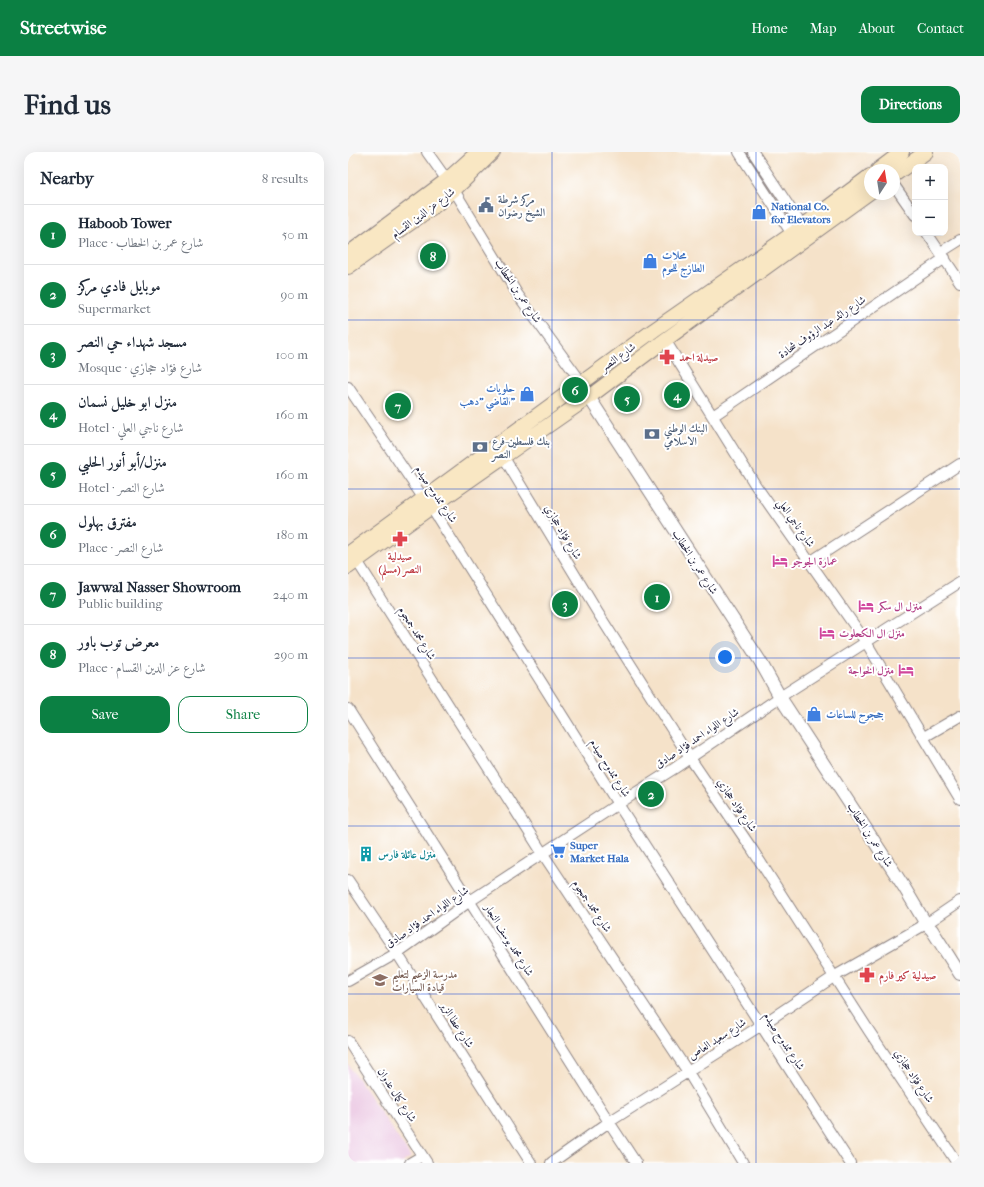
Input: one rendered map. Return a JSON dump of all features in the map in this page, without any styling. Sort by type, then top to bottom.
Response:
[{"type":"main road","name":"شارع عز الدين القسام","points":[[348,267],[437,204],[450,185],[478,152]]},
{"type":"main road","name":"شارع عز الدين القسام","points":[[348,254],[450,185],[493,152]]},
{"type":"main road","points":[[886,164],[902,152]]},
{"type":"main road","points":[[900,171],[926,152]]},
{"type":"main road","name":"شارع النصر","points":[[351,561],[582,383],[864,180]]},
{"type":"main road","name":"شارع النصر","points":[[428,503],[503,456],[588,398],[665,340],[864,196]]},
{"type":"street","name":"شارع عمر بن الخطاب","points":[[427,152],[450,185],[518,295],[582,383],[588,398],[760,661],[780,697],[904,886],[926,924],[932,930],[960,974]]},
{"type":"street","points":[[739,152],[797,230]]},
{"type":"street","points":[[753,152],[797,230]]},
{"type":"street","points":[[900,194],[912,211]]},
{"type":"street","points":[[929,236],[960,282]]},
{"type":"street","name":"شارع رائد عبد الرؤوف شحادة","points":[[713,416],[943,255],[960,240]]},
{"type":"street","name":"شارع ناجي العلي","points":[[665,340],[756,486],[866,642],[960,799]]},
{"type":"street","name":"شارع ممدوح صيدم","points":[[348,387],[428,503],[618,804],[760,1026],[850,1163]]},
{"type":"street","name":"شارع فؤاد حجازي","points":[[503,456],[598,613],[690,758],[752,849],[869,1031],[957,1163]]},
{"type":"street","points":[[810,562],[960,464]]},
{"type":"street","name":"شارع محمد جمجوم","points":[[351,561],[542,854],[688,1072],[743,1163]]},
{"type":"street","name":"شارع اللواء احمد فؤاد صادق","points":[[348,981],[397,953],[470,901],[690,758],[780,697],[960,582]]},
{"type":"street","name":"شارع محمد يوسف النجار","points":[[348,709],[636,1163]]},
{"type":"street","points":[[924,737],[960,716]]},
{"type":"street","name":"شارع عطا الزير","points":[[348,880],[397,953],[531,1163]]},
{"type":"street","name":"شارع سعيد العاص","points":[[550,1163],[609,1122],[760,1026],[835,976],[926,924],[960,901]]},
{"type":"street","name":"شارع كمال عدوان","points":[[348,1041],[424,1159]]},
{"type":"street","points":[[410,1163],[424,1159]]},
{"type":"shaded area","points":[[348,1064],[411,1157],[402,1163],[348,1163]]},
{"type":"place","name":"مركز شرطة الشيخ رضوان","points":[[486,205]]},
{"type":"place","name":"National Co. for Elevators","points":[[759,212]]},
{"type":"place","name":"معرض توب باور","points":[[433,256]]},
{"type":"place","name":"محلات الطازج للحوم","points":[[650,261]]},
{"type":"place","name":"صيدلة احمد","points":[[667,357]]},
{"type":"place","name":"مفترق بهلول","points":[[575,390]]},
{"type":"place","name":"حلويات القاضي \"دهب\"","points":[[527,394]]},
{"type":"place","name":"منزل ابو خليل نسمان","points":[[677,395]]},
{"type":"place","name":"منزل/أبو أنور الحلبي","points":[[627,399]]},
{"type":"place","name":"Jawwal Nasser Showroom","points":[[398,406]]},
{"type":"place","name":"البنك الوطني الاسلامي","points":[[652,434]]},
{"type":"place","name":"بنك فلسطين-فرع النصر","points":[[480,447]]},
{"type":"place","name":"صيدلية النصر (مسلم)","points":[[400,539]]},
{"type":"place","name":"عمارة الجوجو","points":[[780,561]]},
{"type":"place","name":"Haboob Tower","points":[[657,597]]},
{"type":"place","name":"مسجد شهداء حي النصر","points":[[565,604]]},
{"type":"place","name":"منزل ال سكر","points":[[866,606]]},
{"type":"place","name":"منزل ال الكحلوت","points":[[827,633]]},
{"type":"place","name":"منزل الخواجة","points":[[906,670]]},
{"type":"place","name":"جحجوح للساعات","points":[[814,714]]},
{"type":"place","name":"موبايل فادي مركز","points":[[651,794]]},
{"type":"place","name":"Super Market Hala","points":[[558,851]]},
{"type":"place","name":"منزل عائلة فارس","points":[[366,854]]},
{"type":"place","name":"صيدلية كير فارم","points":[[867,975]]},
{"type":"place","name":"مدرسة الزعيم لتعليم قيادة السيارات","points":[[380,980]]}]
